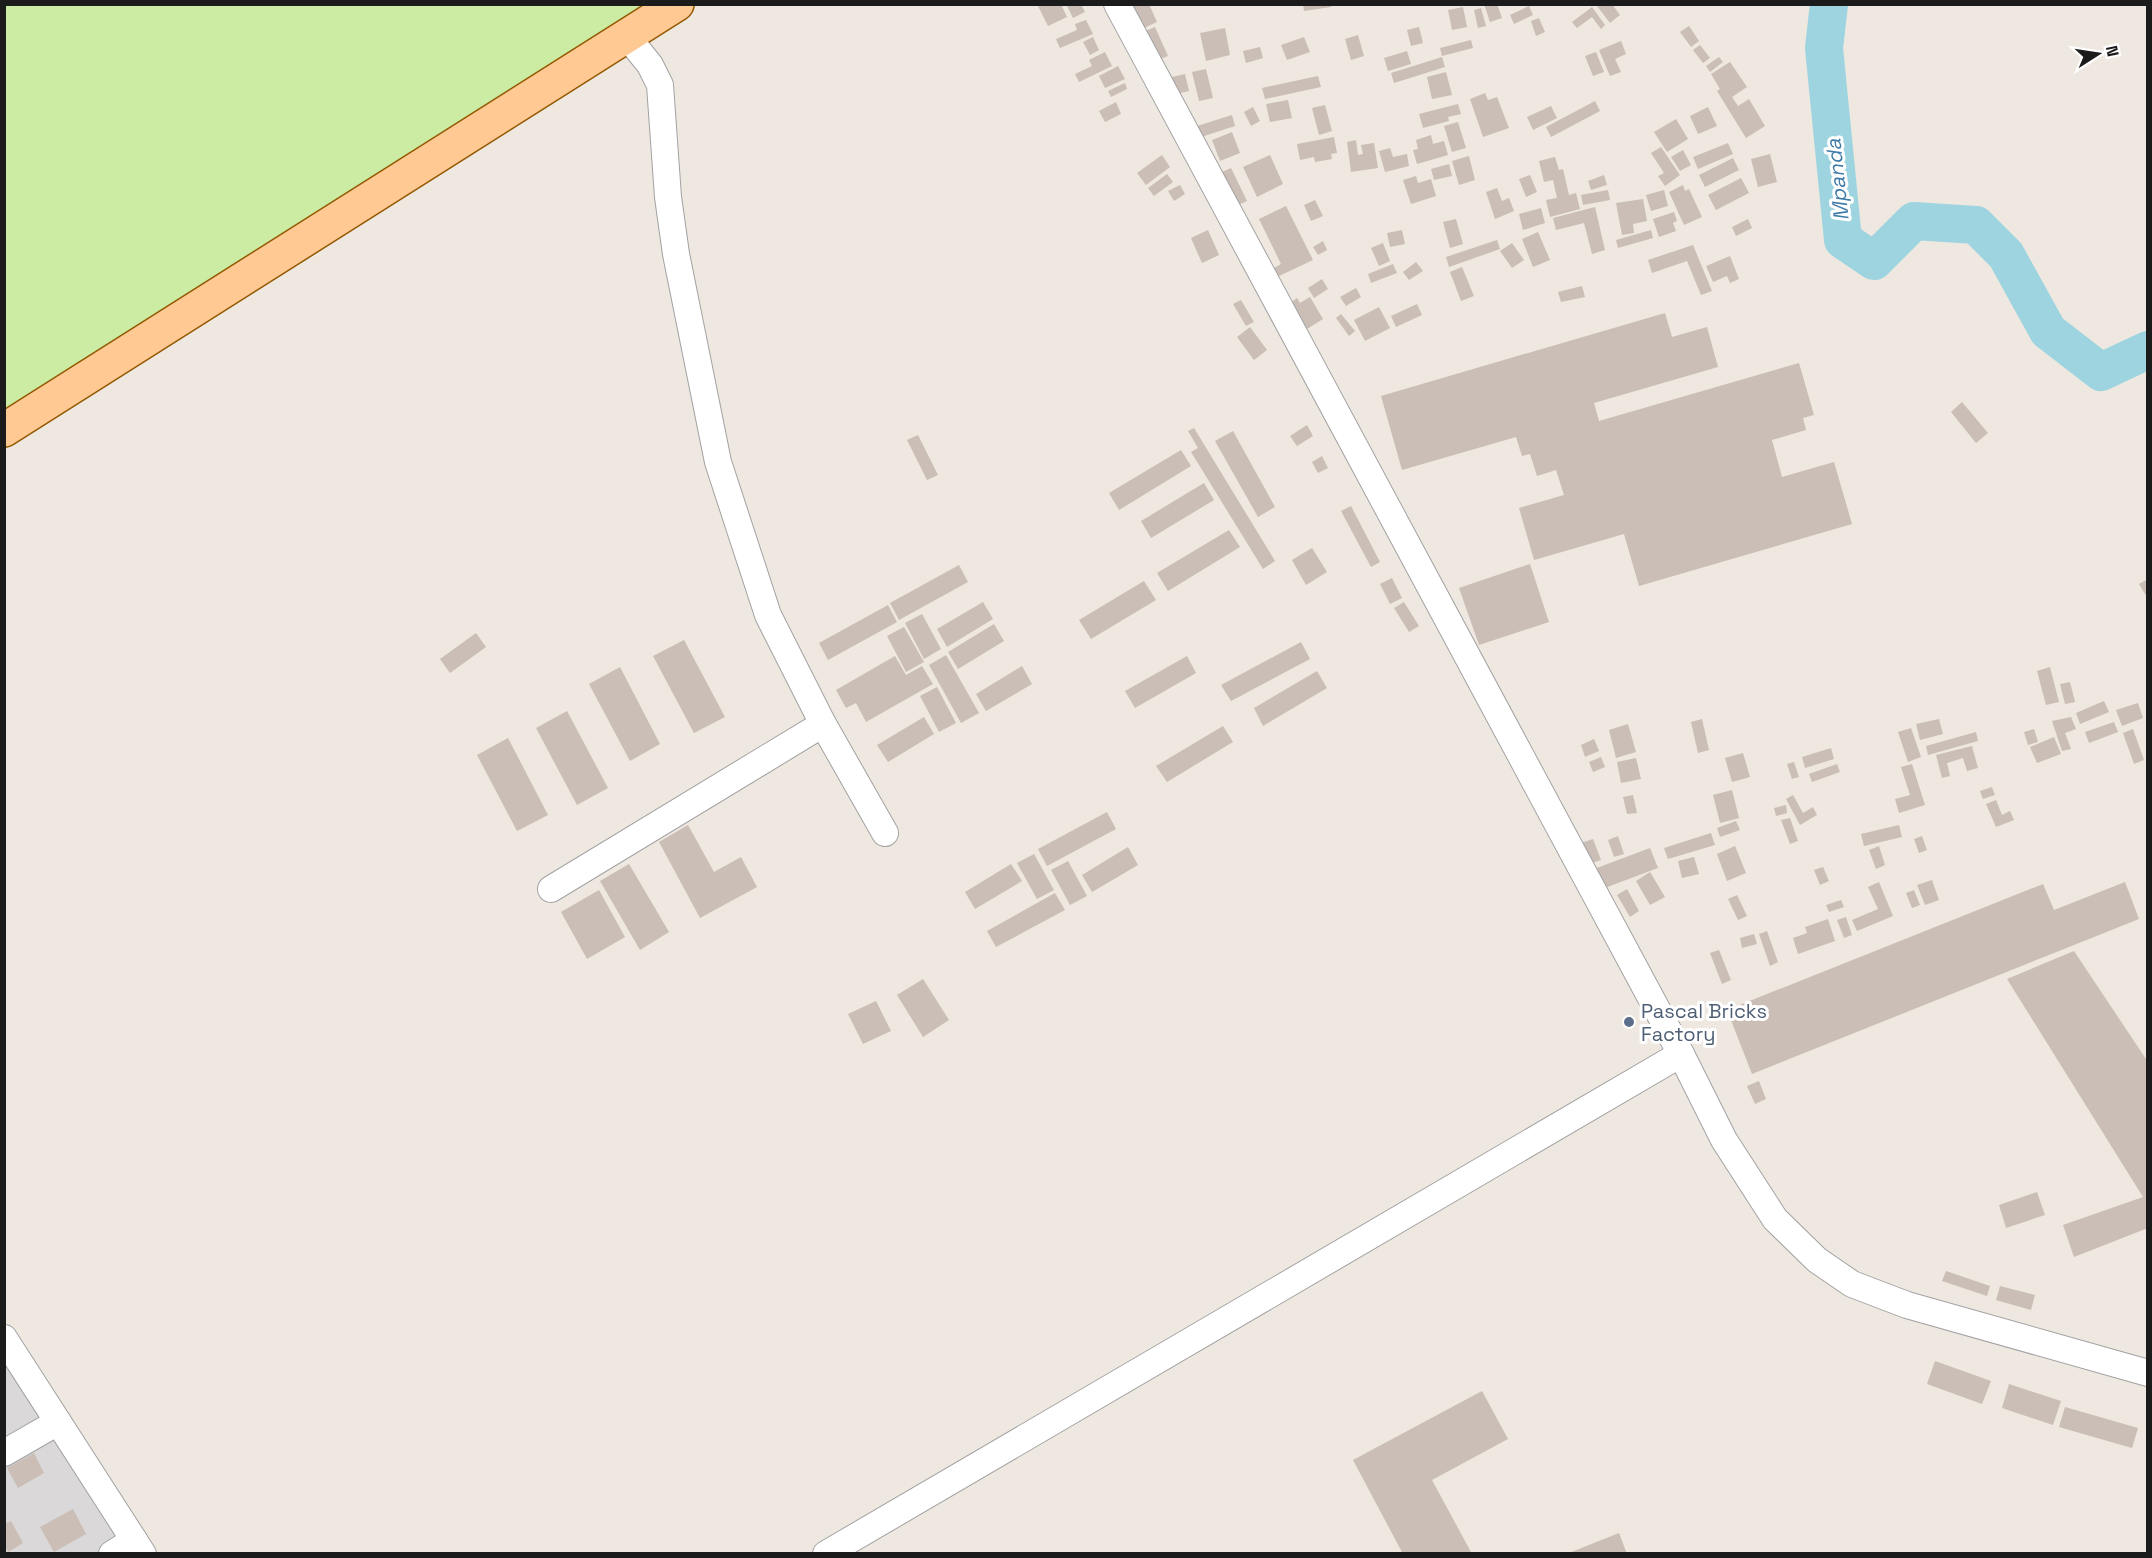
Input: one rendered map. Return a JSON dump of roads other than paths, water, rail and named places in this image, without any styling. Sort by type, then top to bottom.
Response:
[{"type":"main road","points":[[4,430],[676,4]]},
{"type":"street","points":[[1117,4],[1681,1054],[1724,1140],[1775,1219],[1817,1260],[1852,1284],[1907,1305],[2148,1372]]},
{"type":"street","points":[[626,35],[650,65],[660,85],[668,196],[676,254],[718,462],[768,615],[823,724],[885,833]]},
{"type":"street","points":[[551,889],[823,724]]},
{"type":"street","points":[[826,1554],[1681,1054]]},
{"type":"street","points":[[4,1338],[139,1547],[112,1554]]},
{"type":"street","points":[[4,1453],[58,1422]]},
{"type":"waterway","name":"Mpanda","points":[[1829,4],[1824,48],[1843,240],[1874,261],[1914,221],[1976,225],[2006,255],[2048,331],[2101,372],[2148,350]]},
{"type":"place","name":"Pascal Bricks Factory","points":[[1629,1022]]}]
